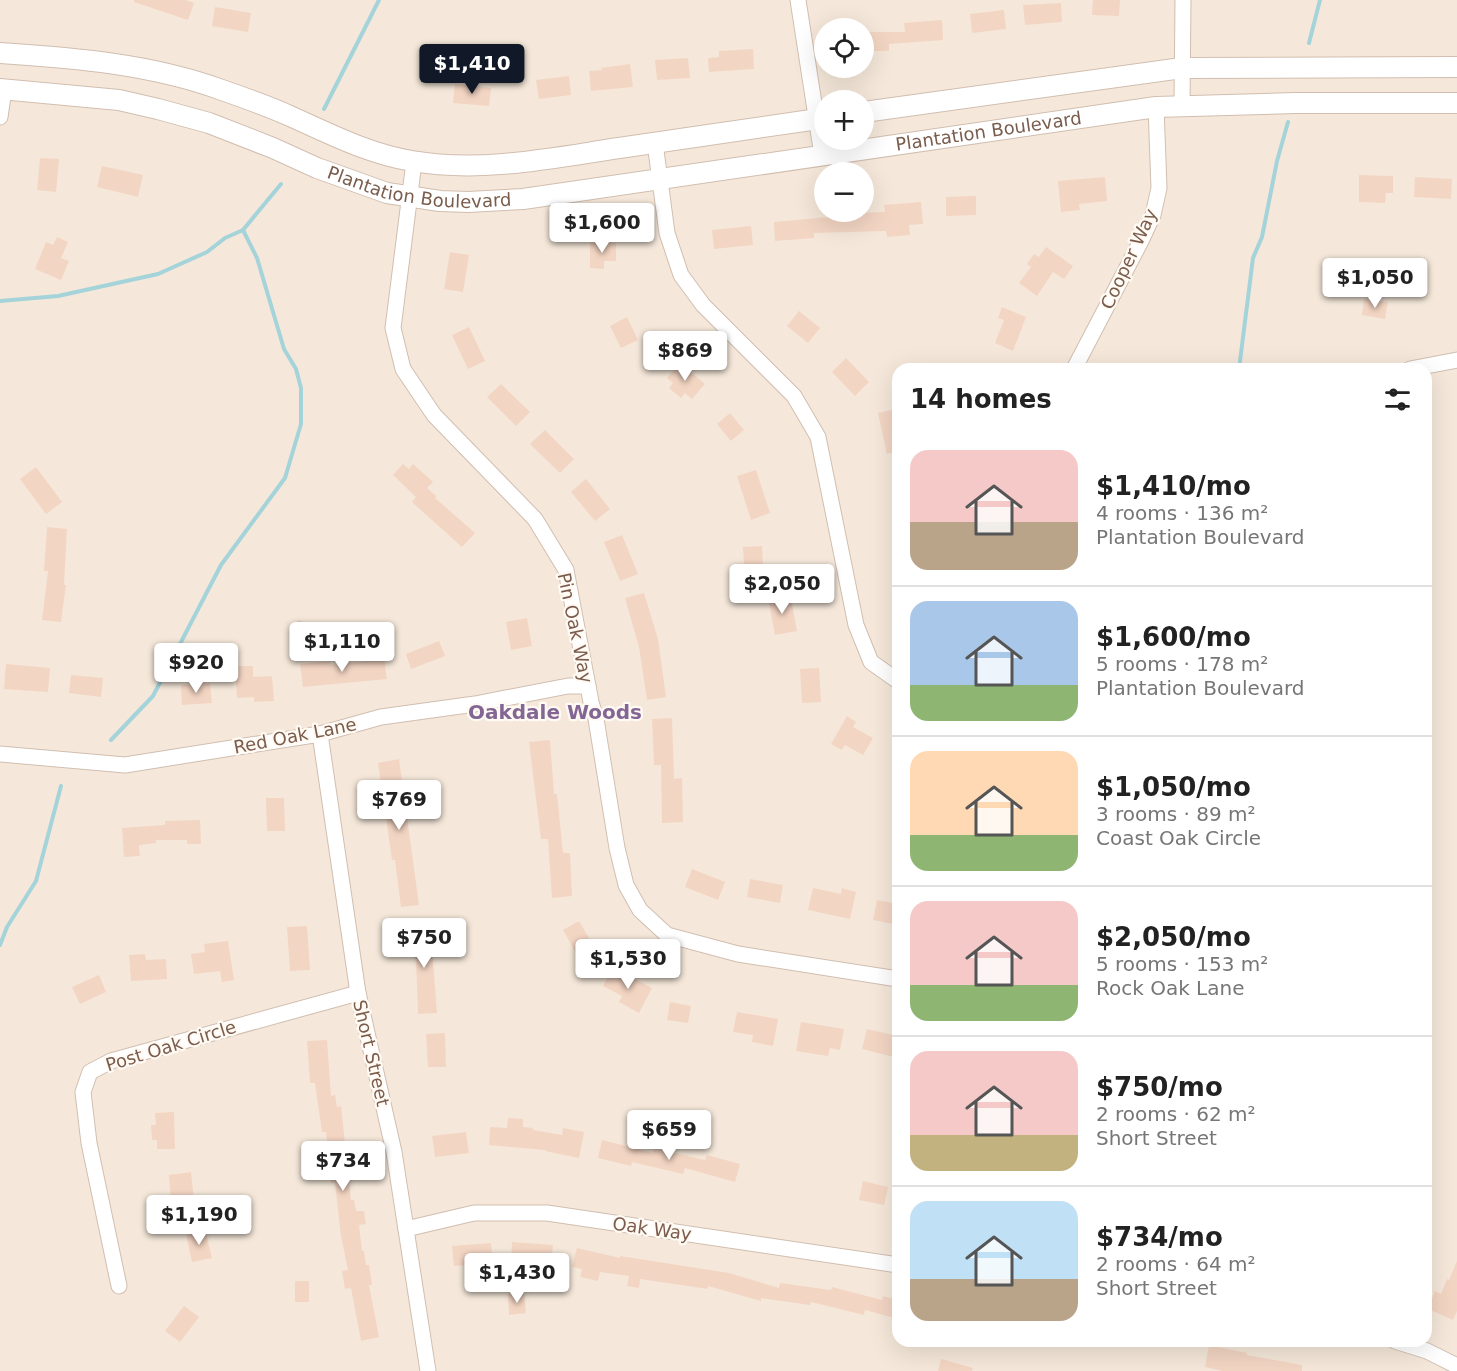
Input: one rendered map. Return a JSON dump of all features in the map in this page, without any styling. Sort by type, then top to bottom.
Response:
[{"type":"street","points":[[798,0],[816,90]]},
{"type":"street","points":[[1182,105],[1183,0]]},
{"type":"street","name":"Plantation Boulevard","points":[[0,53],[124,65],[167,74],[220,89],[287,114],[375,152],[414,162],[467,166],[519,163],[814,119]]},
{"type":"street","name":"Plantation Boulevard","points":[[874,111],[1182,68],[1457,67]]},
{"type":"street","points":[[0,117],[2,89]]},
{"type":"street","name":"Plantation Boulevard","points":[[2,89],[118,100],[158,109],[219,127],[363,186],[409,197],[468,202],[523,199],[1156,107],[1457,103]]},
{"type":"street","name":"Cooper Way","points":[[1077,363],[1153,215],[1159,188],[1156,107]]},
{"type":"street","points":[[655,142],[667,232],[681,275],[703,305],[794,396],[818,437],[856,625],[871,663],[892,677]]},
{"type":"street","points":[[822,150],[822,154]]},
{"type":"street","name":"Pin Oak Way","points":[[414,162],[393,328],[403,369],[434,415],[535,519],[566,570],[596,719],[617,848],[626,885],[640,910],[667,935],[738,954],[892,978]]},
{"type":"street","points":[[1432,365],[1457,360]]},
{"type":"street","name":"Red Oak Lane","points":[[0,754],[125,765],[320,734],[381,717],[475,704],[568,686],[588,686]]},
{"type":"street","name":"Short Street","points":[[320,734],[358,993],[393,1152],[429,1371]]},
{"type":"street","name":"Post Oak Circle","points":[[119,1286],[89,1143],[83,1092],[90,1072],[111,1061],[358,993]]},
{"type":"street","name":"Oak Way","points":[[406,1229],[474,1213],[547,1213],[892,1264]]},
{"type":"street","points":[[1414,1347],[1457,1366]]},
{"type":"shaded area","points":[[0,0],[1457,0],[1457,1371],[0,1371]]},
{"type":"building","points":[[134,0],[186,0],[194,3],[188,20],[134,2]]},
{"type":"building","points":[[1093,0],[1120,0],[1119,16],[1092,15]]},
{"type":"building","points":[[1061,3],[1062,22],[1025,25],[1023,5]]},
{"type":"building","points":[[215,7],[251,13],[248,32],[212,26]]},
{"type":"building","points":[[1004,10],[1006,29],[972,33],[970,14]]},
{"type":"building","points":[[942,20],[943,40],[889,44],[889,51],[874,51],[874,32],[905,32],[904,23]]},
{"type":"building","points":[[753,49],[754,69],[709,72],[708,58],[719,57],[719,51]]},
{"type":"building","points":[[688,58],[690,78],[657,80],[655,60]]},
{"type":"building","points":[[630,64],[633,87],[591,91],[589,71]]},
{"type":"building","points":[[569,76],[571,95],[539,99],[536,80]]},
{"type":"building","points":[[455,84],[491,88],[489,106],[453,103]]},
{"type":"building","points":[[40,158],[59,159],[56,192],[37,190]]},
{"type":"building","points":[[102,166],[143,175],[138,197],[97,187]]},
{"type":"building","points":[[1359,175],[1393,176],[1393,193],[1386,193],[1385,203],[1359,202]]},
{"type":"building","points":[[1105,177],[1107,201],[1079,204],[1080,210],[1061,212],[1058,181]]},
{"type":"building","points":[[1415,177],[1452,179],[1451,199],[1414,197]]},
{"type":"building","points":[[976,196],[976,215],[946,216],[946,197]]},
{"type":"building","points":[[921,202],[923,224],[909,225],[910,235],[887,237],[886,231],[814,233],[814,238],[775,241],[774,222],[814,218],[814,222],[874,222],[874,212],[885,212],[884,205]]},
{"type":"building","points":[[751,226],[753,245],[714,249],[712,230]]},
{"type":"building","points":[[57,237],[68,242],[61,258],[69,261],[61,280],[35,269],[46,242],[53,245]]},
{"type":"building","points":[[590,243],[616,243],[616,261],[604,261],[604,269],[590,268]]},
{"type":"building","points":[[1046,247],[1073,266],[1064,279],[1053,272],[1037,296],[1019,283],[1031,267],[1027,264],[1034,254],[1039,257]]},
{"type":"building","points":[[450,252],[469,255],[463,292],[444,289]]},
{"type":"building","points":[[1364,299],[1388,302],[1385,319],[1362,315]]},
{"type":"building","points":[[1002,307],[1026,317],[1013,351],[995,343],[1004,320],[998,318]]},
{"type":"building","points":[[799,311],[820,328],[808,343],[787,326]]},
{"type":"building","points":[[627,317],[638,340],[621,348],[610,326]]},
{"type":"building","points":[[469,327],[485,361],[468,369],[452,335]]},
{"type":"building","points":[[846,358],[869,382],[855,396],[832,372]]},
{"type":"building","points":[[680,363],[705,384],[692,399],[685,393],[681,398],[669,388],[673,383],[667,378]]},
{"type":"building","points":[[501,384],[530,412],[516,426],[487,397]]},
{"type":"building","points":[[892,410],[892,453],[887,454],[878,413]]},
{"type":"building","points":[[730,413],[744,430],[731,441],[717,424]]},
{"type":"building","points":[[545,430],[574,459],[560,473],[530,444]]},
{"type":"building","points":[[403,464],[409,469],[413,464],[433,482],[427,488],[436,496],[435,498],[475,533],[462,547],[412,502],[416,497],[393,475]]},
{"type":"building","points":[[36,467],[62,502],[46,514],[20,479]]},
{"type":"building","points":[[756,470],[770,513],[751,520],[737,476]]},
{"type":"building","points":[[586,479],[610,509],[595,521],[571,492]]},
{"type":"building","points":[[47,527],[67,529],[64,585],[66,585],[61,622],[42,620],[48,571],[44,571]]},
{"type":"building","points":[[622,535],[638,574],[620,581],[604,542]]},
{"type":"building","points":[[762,546],[763,566],[744,566],[743,547]]},
{"type":"building","points":[[644,593],[658,639],[666,697],[647,700],[639,647],[625,598]]},
{"type":"building","points":[[790,594],[797,631],[775,635],[768,598]]},
{"type":"building","points":[[527,618],[532,646],[511,650],[506,622]]},
{"type":"building","points":[[298,620],[315,627],[311,637],[294,629]]},
{"type":"building","points":[[439,641],[445,656],[411,669],[406,654]]},
{"type":"building","points":[[384,659],[387,679],[303,687],[300,664],[330,661],[331,665]]},
{"type":"building","points":[[6,664],[50,668],[48,692],[4,689]]},
{"type":"building","points":[[235,666],[253,666],[253,677],[272,676],[274,701],[254,702],[254,697],[237,698]]},
{"type":"building","points":[[819,668],[821,702],[802,703],[800,669]]},
{"type":"building","points":[[71,675],[103,678],[101,697],[69,693]]},
{"type":"building","points":[[210,683],[212,703],[182,705],[181,685]]},
{"type":"building","points":[[847,716],[856,722],[853,727],[873,738],[863,755],[845,745],[842,750],[831,744]]},
{"type":"building","points":[[672,718],[674,779],[682,778],[683,822],[662,823],[661,765],[654,765],[652,719]]},
{"type":"building","points":[[550,740],[554,794],[557,794],[563,853],[570,853],[572,896],[552,898],[548,839],[541,839],[529,742]]},
{"type":"building","points":[[399,759],[419,905],[401,907],[378,763]]},
{"type":"building","points":[[266,798],[284,798],[285,831],[267,831]]},
{"type":"building","points":[[200,820],[201,844],[187,844],[187,840],[156,840],[156,843],[139,845],[140,856],[124,857],[122,828],[165,825],[165,821]]},
{"type":"building","points":[[692,869],[725,882],[718,900],[685,887]]},
{"type":"building","points":[[750,879],[783,885],[780,903],[747,897]]},
{"type":"building","points":[[813,888],[841,894],[842,888],[856,892],[850,919],[808,910]]},
{"type":"building","points":[[877,900],[892,903],[892,924],[873,920]]},
{"type":"building","points":[[579,921],[599,955],[582,964],[563,930]]},
{"type":"building","points":[[430,923],[437,1013],[418,1014],[412,924]]},
{"type":"building","points":[[307,926],[310,970],[290,971],[287,927]]},
{"type":"building","points":[[228,941],[234,980],[222,982],[220,971],[194,974],[191,954],[205,952],[204,944]]},
{"type":"building","points":[[145,954],[146,960],[166,959],[167,979],[131,981],[129,955]]},
{"type":"building","points":[[613,968],[652,988],[639,1013],[619,1002],[622,996],[603,986]]},
{"type":"building","points":[[99,975],[106,992],[80,1004],[72,987]]},
{"type":"building","points":[[670,1002],[691,1006],[688,1023],[667,1020]]},
{"type":"building","points":[[737,1012],[778,1019],[773,1046],[752,1042],[753,1035],[733,1032]]},
{"type":"building","points":[[801,1022],[844,1029],[840,1050],[830,1048],[828,1056],[796,1051]]},
{"type":"building","points":[[867,1029],[892,1035],[892,1056],[862,1049]]},
{"type":"building","points":[[445,1033],[446,1067],[428,1067],[426,1034]]},
{"type":"building","points":[[327,1040],[331,1096],[335,1095],[337,1107],[341,1106],[351,1200],[354,1200],[356,1211],[364,1211],[366,1224],[359,1225],[362,1251],[364,1251],[366,1265],[369,1265],[372,1285],[369,1285],[379,1337],[361,1341],[351,1288],[345,1289],[342,1271],[348,1270],[341,1236],[335,1183],[331,1183],[326,1132],[322,1132],[315,1083],[310,1083],[307,1041]]},
{"type":"building","points":[[174,1112],[175,1149],[157,1149],[157,1140],[152,1140],[151,1125],[156,1125],[155,1113]]},
{"type":"building","points":[[508,1118],[523,1119],[523,1127],[533,1128],[533,1130],[562,1135],[563,1128],[584,1132],[579,1158],[545,1150],[489,1145],[490,1127],[507,1128]]},
{"type":"building","points":[[466,1132],[469,1153],[435,1157],[432,1136]]},
{"type":"building","points":[[602,1140],[653,1153],[654,1148],[705,1160],[707,1155],[740,1164],[735,1182],[685,1168],[683,1174],[632,1162],[631,1166],[598,1158]]},
{"type":"building","points":[[191,1172],[194,1200],[171,1202],[169,1175]]},
{"type":"building","points":[[863,1181],[888,1187],[884,1205],[859,1200]]},
{"type":"building","points":[[205,1230],[212,1258],[192,1262],[186,1235]]},
{"type":"building","points":[[512,1242],[553,1245],[551,1265],[511,1262]]},
{"type":"building","points":[[491,1243],[493,1263],[454,1266],[452,1246]]},
{"type":"building","points":[[577,1248],[620,1258],[620,1256],[729,1273],[779,1288],[780,1283],[831,1290],[832,1287],[882,1300],[883,1296],[892,1298],[892,1317],[865,1310],[864,1315],[811,1302],[810,1305],[761,1298],[761,1301],[708,1286],[708,1289],[640,1279],[639,1288],[627,1286],[629,1276],[600,1272],[598,1281],[580,1277],[582,1269],[572,1267]]},
{"type":"building","points":[[1457,1261],[1457,1311],[1453,1320],[1432,1311],[1432,1299],[1435,1291],[1441,1294],[1447,1279],[1449,1280]]},
{"type":"building","points":[[295,1281],[309,1281],[309,1302],[295,1302]]},
{"type":"building","points":[[524,1292],[526,1313],[509,1315],[508,1294]]},
{"type":"building","points":[[184,1306],[199,1317],[180,1342],[165,1331]]},
{"type":"building","points":[[1209,1347],[1218,1347],[1247,1353],[1247,1355],[1302,1365],[1302,1371],[1222,1371],[1205,1367]]},
{"type":"building","points":[[941,1359],[973,1368],[972,1371],[938,1371]]},
{"type":"waterway","points":[[324,109],[379,0]]},
{"type":"waterway","points":[[1309,43],[1320,0]]},
{"type":"waterway","points":[[1240,363],[1253,258],[1262,237],[1277,161],[1288,122]]},
{"type":"waterway","points":[[0,301],[58,296],[158,274],[207,252],[225,238],[243,230],[281,184]]},
{"type":"waterway","points":[[111,740],[153,696],[221,565],[285,478],[301,424],[301,388],[296,369],[284,349],[257,258],[243,230]]},
{"type":"waterway","points":[[0,945],[7,927],[36,881],[61,786]]},
{"type":"district","name":"Oakdale Woods","points":[[555,712]]}]
